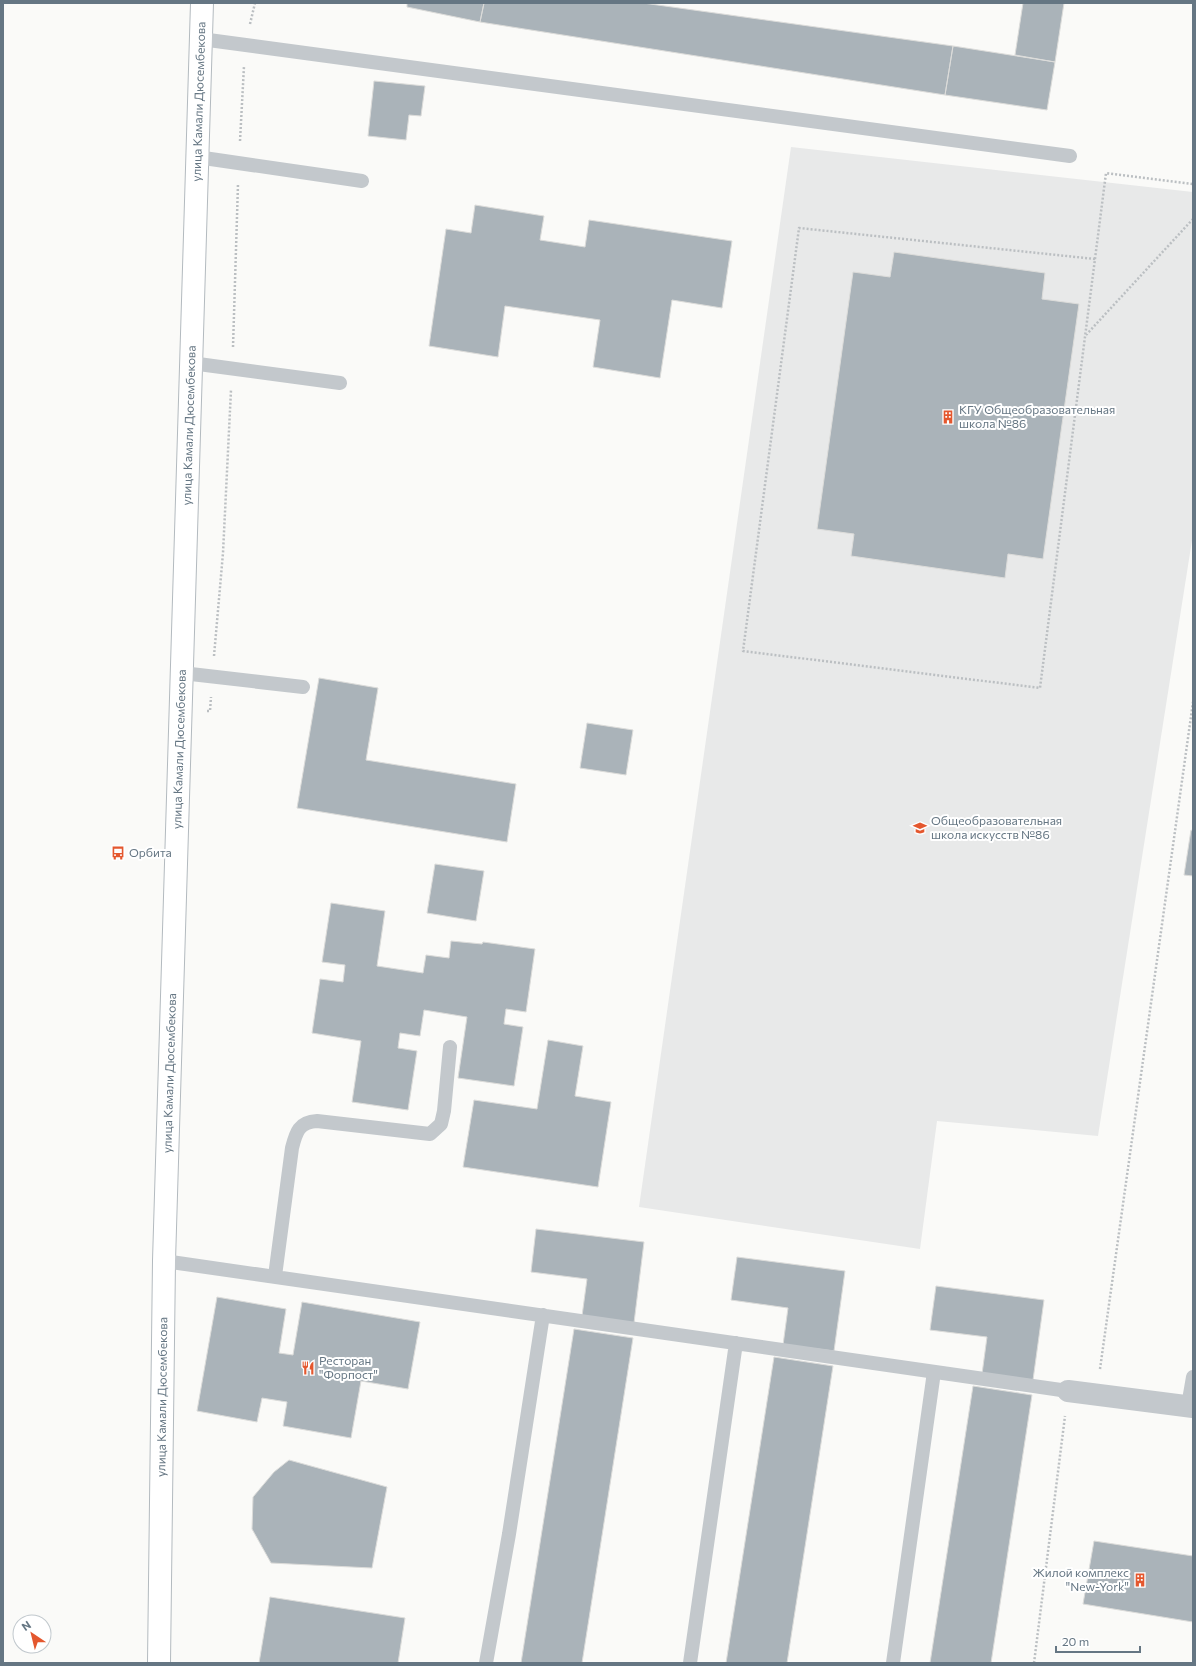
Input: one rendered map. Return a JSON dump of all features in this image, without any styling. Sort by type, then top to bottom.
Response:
[{"type":"main road","name":"улица Камали Дюсембекова","points":[[159,1663],[164,1261],[202,3]]},
{"type":"street","points":[[1068,1391],[1191,1407]]},
{"type":"lane","points":[[208,3],[201,39],[1070,156]]},
{"type":"lane","points":[[197,157],[362,181]]},
{"type":"lane","points":[[191,363],[340,382]]},
{"type":"lane","points":[[182,673],[303,687]]},
{"type":"lane","points":[[275,1276],[292,1148],[295,1136],[301,1126],[308,1121],[317,1121],[430,1134],[441,1124],[444,1111],[450,1047]]},
{"type":"lane","points":[[164,1261],[1068,1391]]},
{"type":"lane","points":[[486,1663],[509,1534],[543,1315]]},
{"type":"lane","points":[[690,1663],[736,1343]]},
{"type":"lane","points":[[893,1663],[934,1372]]},
{"type":"lane","points":[[1191,1407],[1193,1377]]},
{"type":"path","points":[[1094,259],[799,228],[743,651],[1040,688],[1106,173],[1193,184]]},
{"type":"path","points":[[1085,335],[1193,219]]},
{"type":"path","points":[[1097,1395],[1193,702]]},
{"type":"path","points":[[1034,1663],[1068,1391]]},
{"type":"shaded area","name":"Общеобразовательная школа искусств №86","points":[[791,147],[1193,192],[1193,534],[1098,1136],[937,1121],[920,1249],[639,1207]]},
{"type":"building","points":[[407,3],[484,3],[480,22],[407,7]]},
{"type":"building","points":[[484,3],[643,3],[953,46],[945,95],[480,22]]},
{"type":"building","points":[[1023,3],[1064,3],[1055,62],[1015,55]]},
{"type":"building","points":[[953,46],[1055,62],[1047,110],[945,95]]},
{"type":"building","points":[[374,81],[425,86],[421,116],[409,115],[406,140],[368,136]]},
{"type":"building","points":[[475,205],[544,216],[540,240],[585,247],[589,220],[732,241],[722,308],[672,300],[660,378],[593,367],[600,320],[505,306],[498,357],[429,346],[446,229],[471,233]]},
{"type":"building","name":"КГУ Общеобразовательная школа №86","points":[[894,252],[1045,273],[1042,299],[1079,304],[1043,559],[1008,554],[1005,578],[851,556],[854,534],[817,529],[853,272],[890,277]]},
{"type":"building","points":[[319,678],[378,688],[366,760],[516,784],[507,842],[297,808]]},
{"type":"building","points":[[587,723],[633,730],[626,775],[580,768]]},
{"type":"building","points":[[1191,830],[1193,831],[1193,876],[1184,875]]},
{"type":"building","points":[[435,864],[484,871],[476,921],[427,913]]},
{"type":"building","points":[[331,903],[385,911],[377,966],[423,973],[426,955],[449,958],[451,941],[482,944],[483,942],[535,949],[526,1012],[506,1009],[504,1024],[523,1027],[514,1086],[458,1078],[467,1017],[424,1010],[420,1036],[400,1033],[398,1048],[417,1051],[408,1110],[352,1102],[361,1041],[312,1033],[320,979],[343,982],[345,965],[322,962]]},
{"type":"building","points":[[548,1040],[583,1046],[575,1096],[611,1102],[598,1187],[463,1167],[474,1100],[537,1109]]},
{"type":"building","points":[[536,1229],[644,1242],[634,1323],[582,1316],[587,1279],[531,1272]]},
{"type":"building","points":[[737,1257],[845,1271],[834,1351],[783,1345],[788,1308],[731,1300]]},
{"type":"building","points":[[936,1286],[1044,1300],[1033,1380],[982,1374],[987,1337],[930,1330]]},
{"type":"building","name":"Ресторан \"Форпост\"","points":[[217,1297],[286,1309],[279,1353],[293,1355],[302,1302],[420,1322],[408,1389],[361,1381],[351,1438],[283,1426],[287,1402],[262,1398],[257,1422],[197,1411]]},
{"type":"building","points":[[574,1329],[633,1338],[582,1663],[521,1663]]},
{"type":"building","points":[[774,1357],[833,1366],[787,1663],[726,1663]]},
{"type":"building","points":[[973,1386],[1032,1395],[991,1663],[930,1663]]},
{"type":"building","points":[[289,1460],[387,1487],[372,1568],[271,1563],[252,1529],[253,1497],[274,1472]]},
{"type":"building","name":"Жилой комплекс \"New-York\"","points":[[1094,1541],[1193,1556],[1193,1622],[1083,1604]]},
{"type":"building","points":[[270,1597],[405,1618],[398,1663],[259,1663]]},
{"type":"place","name":"КГУ Общеобразовательная школа №86","points":[[948,417]]},
{"type":"place","name":"Общеобразовательная школа искусств №86","points":[[920,828]]},
{"type":"place","name":"Орбита","points":[[118,853]]},
{"type":"place","name":"Ресторан \"Форпост\"","points":[[308,1368]]},
{"type":"place","name":"Жилой комплекс \"New-York\"","points":[[1140,1580]]}]
